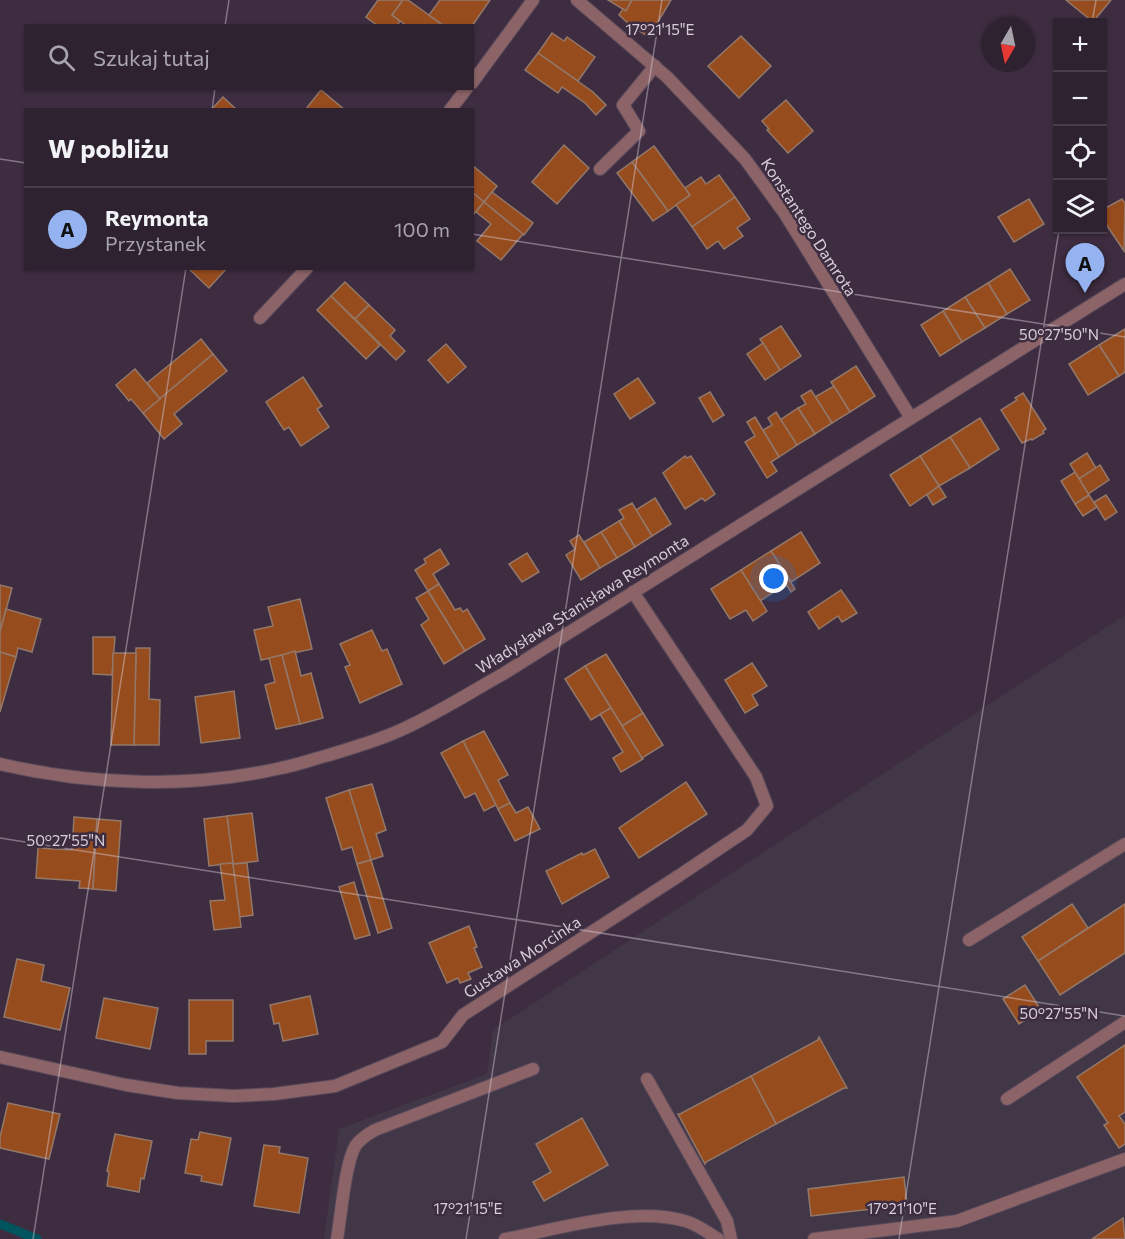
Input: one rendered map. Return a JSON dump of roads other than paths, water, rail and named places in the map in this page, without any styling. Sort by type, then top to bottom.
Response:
[{"type":"street","points":[[474,79],[532,0]]},
{"type":"street","name":"Konstantego Damrota","points":[[577,0],[667,77],[745,159],[785,214],[911,418]]},
{"type":"street","points":[[600,169],[639,131],[623,105],[655,66]]},
{"type":"street","points":[[452,108],[465,90]]},
{"type":"street","points":[[260,318],[306,270]]},
{"type":"street","name":"Władysława Stanisława Reymonta","points":[[0,764],[88,779],[174,782],[280,769],[363,745],[425,718],[502,674],[1125,285]]},
{"type":"street","name":"Gustawa Morcinka","points":[[0,1057],[178,1094],[244,1095],[335,1086],[442,1042],[463,1015],[747,830],[767,806],[756,777],[633,592]]},
{"type":"street","points":[[969,940],[1125,844]]},
{"type":"street","points":[[1006,1099],[1125,1022]]},
{"type":"street","points":[[337,1239],[350,1158],[356,1144],[364,1136],[533,1069]]},
{"type":"street","points":[[647,1079],[727,1221],[731,1239]]},
{"type":"street","points":[[814,1239],[957,1221],[1125,1159]]},
{"type":"street","points":[[505,1239],[624,1216],[647,1215],[687,1221],[718,1239]]},
{"type":"waterway","points":[[0,1224],[37,1239]]},
{"type":"place","name":"Reymonta","points":[[1085,293]]}]
